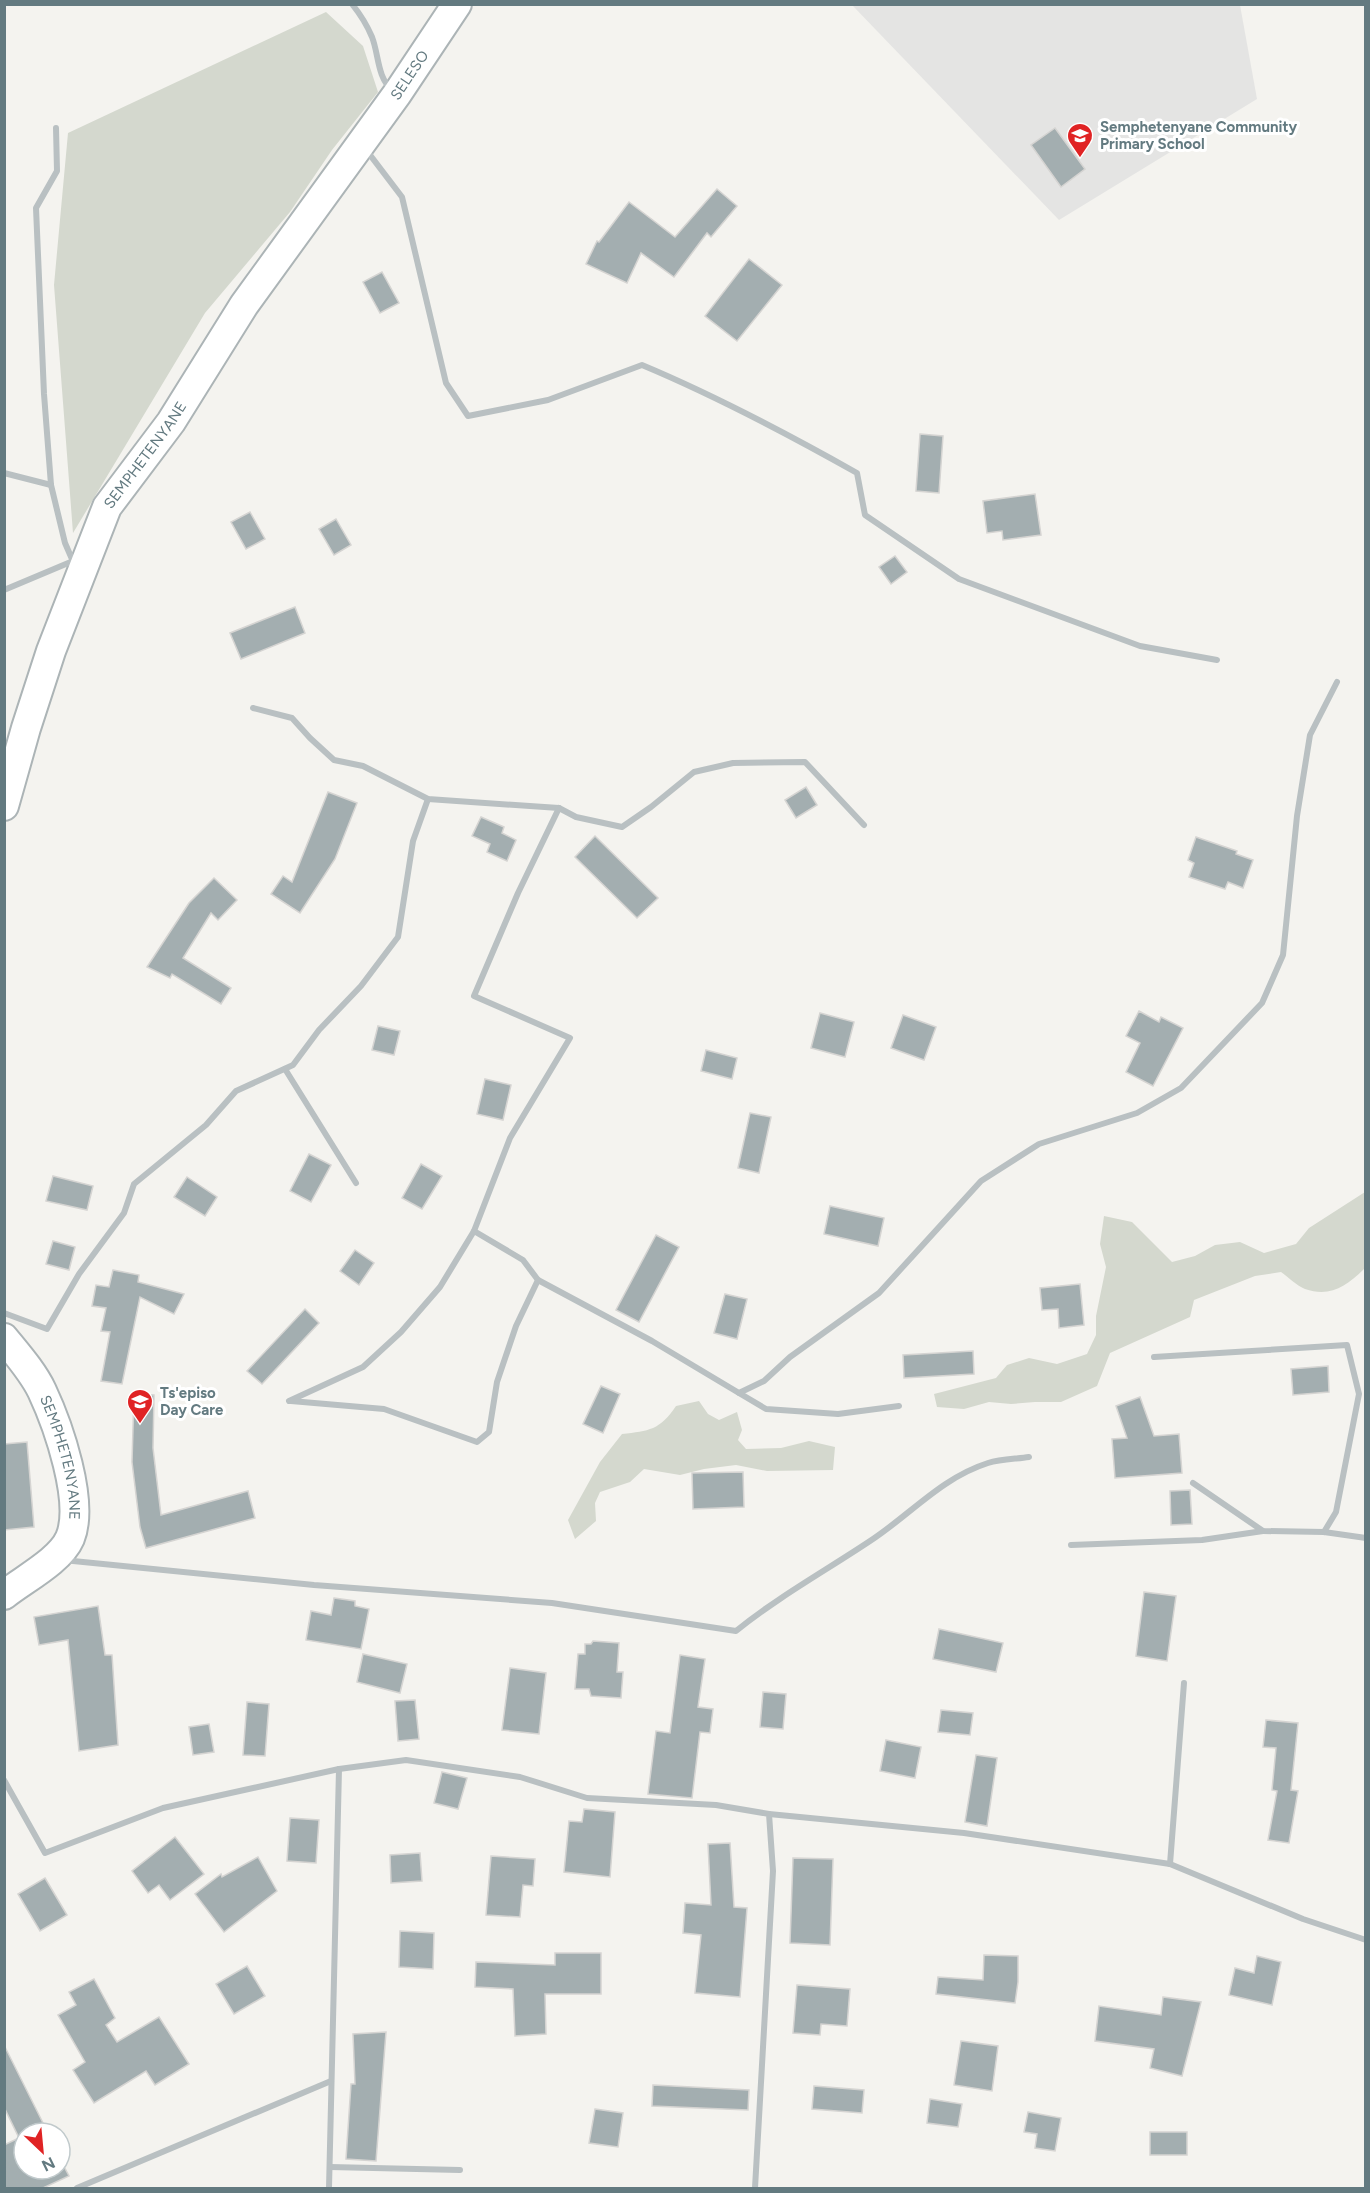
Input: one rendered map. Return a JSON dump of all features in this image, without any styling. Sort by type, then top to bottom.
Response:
[{"type":"main road","name":"SELESO","points":[[361,143],[457,4]]},
{"type":"main road","name":"SEMPHETENYANE","points":[[4,806],[26,728],[77,569],[107,507],[171,422],[243,305],[361,143]]},
{"type":"main road","name":"SEMPHETENYANE","points":[[4,1338],[41,1389],[69,1470],[75,1517],[70,1539],[54,1559],[4,1595]]},
{"type":"street","points":[[352,4],[361,15],[372,37],[384,83],[397,94]]},
{"type":"street","points":[[4,590],[77,569],[65,543],[51,485],[44,394],[36,208],[57,171],[56,128]]},
{"type":"street","points":[[361,143],[402,197],[446,383],[468,416],[548,399],[642,365],[696,387],[773,426],[857,473],[865,515],[959,579],[1140,646],[1217,660]]},
{"type":"street","points":[[4,473],[51,485]]},
{"type":"street","points":[[739,1393],[764,1381],[790,1357],[879,1293],[981,1181],[1040,1144],[1137,1113],[1181,1088],[1262,1003],[1283,955],[1298,816],[1310,735],[1337,682]]},
{"type":"street","points":[[253,708],[292,718],[334,760],[363,766],[428,799],[559,808],[576,817],[622,827],[694,772],[733,763],[804,762],[864,825]]},
{"type":"street","points":[[4,1313],[47,1329],[79,1274],[124,1213],[134,1184],[206,1125],[236,1092],[293,1065],[319,1030],[361,986],[398,937],[413,841],[428,799]]},
{"type":"street","points":[[538,1280],[516,1326],[497,1382],[489,1432],[477,1442],[384,1409],[289,1401],[363,1367],[393,1339],[440,1287],[474,1231],[510,1138],[570,1038],[474,996],[518,893],[559,808]]},
{"type":"street","points":[[285,1069],[356,1183]]},
{"type":"street","points":[[474,1231],[522,1260],[538,1280],[652,1341],[766,1409],[838,1414],[899,1406]]},
{"type":"street","points":[[1154,1357],[1347,1345],[1359,1394],[1336,1512],[1324,1532]]},
{"type":"street","points":[[54,1559],[314,1585],[552,1603],[736,1631],[779,1599],[873,1540],[927,1495],[955,1477],[989,1462],[1029,1457]]},
{"type":"street","points":[[1193,1483],[1263,1531]]},
{"type":"street","points":[[1071,1545],[1202,1540],[1263,1531],[1324,1532],[1365,1538]]},
{"type":"street","points":[[1170,1864],[1184,1683]]},
{"type":"street","points":[[4,1780],[45,1853],[163,1808],[339,1769],[406,1760],[520,1777],[587,1798],[716,1805],[769,1814],[964,1833],[1170,1864],[1303,1919],[1365,1940]]},
{"type":"street","points":[[329,2188],[339,1769]]},
{"type":"street","points":[[755,2188],[773,1871],[769,1814]]},
{"type":"street","points":[[76,2188],[331,2081]]},
{"type":"street","points":[[330,2167],[460,2170]]},
{"type":"shaded area","name":"Semphetenyane Community Primary School","points":[[852,5],[1240,5],[1257,99],[1059,220]]},
{"type":"shaded area","points":[[326,12],[363,46],[378,92],[332,150],[290,212],[205,313],[73,533],[54,285],[68,133]]},
{"type":"shaded area","points":[[1365,1192],[1365,1268],[1352,1280],[1338,1288],[1323,1292],[1305,1289],[1281,1272],[1255,1276],[1194,1300],[1190,1317],[1110,1353],[1097,1386],[1061,1402],[1011,1404],[989,1402],[964,1409],[937,1407],[934,1394],[996,1378],[1007,1365],[1029,1358],[1057,1364],[1087,1354],[1096,1335],[1096,1316],[1106,1267],[1100,1244],[1104,1216],[1132,1222],[1172,1262],[1195,1256],[1215,1245],[1240,1242],[1264,1253],[1296,1244],[1309,1228]]},
{"type":"shaded area","points":[[699,1401],[708,1414],[719,1420],[737,1412],[742,1430],[738,1440],[746,1449],[781,1448],[809,1441],[835,1447],[833,1470],[767,1471],[736,1465],[680,1475],[644,1469],[630,1482],[600,1492],[595,1503],[596,1521],[575,1539],[568,1520],[600,1462],[622,1434],[653,1428],[665,1420],[676,1406]]},
{"type":"building","points":[[1055,128],[1085,169],[1061,187],[1031,145]]},
{"type":"building","points":[[717,189],[737,206],[711,237],[707,233],[674,277],[641,253],[627,283],[586,264],[597,241],[599,242],[629,202],[675,237]]},
{"type":"building","points":[[749,259],[782,285],[737,341],[705,316]]},
{"type":"building","points":[[382,272],[399,303],[380,313],[363,282]]},
{"type":"building","points":[[920,434],[943,436],[939,493],[916,491]]},
{"type":"building","points":[[1035,494],[1041,535],[1003,540],[1002,531],[987,533],[983,501]]},
{"type":"building","points":[[250,512],[265,539],[246,549],[231,522]]},
{"type":"building","points":[[336,519],[351,545],[334,555],[319,529]]},
{"type":"building","points":[[895,556],[907,572],[891,584],[879,567]]},
{"type":"building","points":[[295,607],[305,633],[241,659],[230,633]]},
{"type":"building","points":[[806,787],[817,805],[796,818],[785,800]]},
{"type":"building","points":[[328,792],[357,803],[335,859],[300,913],[271,894],[283,876],[292,882]]},
{"type":"building","points":[[481,817],[504,827],[502,833],[516,840],[507,861],[487,852],[490,844],[472,836]]},
{"type":"building","points":[[595,836],[658,898],[637,918],[575,857]]},
{"type":"building","points":[[1196,837],[1237,851],[1236,854],[1253,860],[1243,888],[1228,882],[1225,889],[1189,877],[1194,863],[1188,860]]},
{"type":"building","points":[[214,878],[237,900],[218,920],[211,913],[183,958],[231,988],[221,1004],[172,974],[170,978],[147,967],[189,903]]},
{"type":"building","points":[[1139,1011],[1159,1022],[1161,1017],[1183,1028],[1153,1086],[1126,1072],[1140,1043],[1126,1036]]},
{"type":"building","points":[[820,1013],[854,1022],[845,1057],[811,1048]]},
{"type":"building","points":[[903,1015],[936,1027],[924,1060],[891,1048]]},
{"type":"building","points":[[378,1026],[400,1031],[394,1055],[372,1050]]},
{"type":"building","points":[[706,1050],[737,1058],[732,1079],[701,1071]]},
{"type":"building","points":[[485,1079],[511,1085],[503,1120],[477,1114]]},
{"type":"building","points":[[750,1113],[771,1117],[759,1173],[738,1168]]},
{"type":"building","points":[[309,1154],[331,1165],[311,1202],[290,1191]]},
{"type":"building","points":[[421,1164],[442,1176],[422,1209],[402,1198]]},
{"type":"building","points":[[53,1176],[93,1186],[87,1210],[46,1201]]},
{"type":"building","points":[[187,1177],[217,1197],[205,1216],[174,1197]]},
{"type":"building","points":[[830,1206],[884,1218],[878,1246],[824,1234]]},
{"type":"building","points":[[656,1235],[679,1247],[639,1322],[616,1310]]},
{"type":"building","points":[[53,1241],[75,1247],[69,1270],[46,1264]]},
{"type":"building","points":[[355,1250],[374,1263],[359,1285],[340,1271]]},
{"type":"building","points":[[113,1270],[139,1275],[138,1282],[184,1294],[174,1314],[140,1297],[122,1384],[101,1381],[110,1332],[101,1331],[106,1308],[92,1306],[96,1285],[109,1287]]},
{"type":"building","points":[[1080,1284],[1084,1325],[1059,1328],[1058,1309],[1042,1310],[1040,1288]]},
{"type":"building","points":[[725,1294],[747,1299],[737,1339],[714,1333]]},
{"type":"building","points":[[305,1309],[319,1323],[262,1384],[247,1371]]},
{"type":"building","points":[[973,1351],[974,1374],[904,1378],[903,1355]]},
{"type":"building","points":[[1328,1366],[1329,1392],[1293,1395],[1291,1369]]},
{"type":"building","points":[[601,1386],[620,1394],[603,1433],[583,1424]]},
{"type":"building","points":[[134,1394],[154,1395],[153,1448],[161,1515],[248,1491],[255,1518],[146,1548],[140,1527],[132,1462]]},
{"type":"building","points":[[1140,1397],[1154,1436],[1179,1434],[1182,1473],[1115,1478],[1112,1439],[1127,1438],[1116,1406]]},
{"type":"building","points":[[27,1442],[34,1527],[4,1530],[4,1444]]},
{"type":"building","points":[[743,1472],[744,1507],[693,1509],[692,1473]]},
{"type":"building","points":[[1190,1490],[1192,1524],[1171,1525],[1170,1491]]},
{"type":"building","points":[[1144,1592],[1176,1596],[1167,1661],[1136,1656]]},
{"type":"building","points":[[334,1598],[355,1601],[355,1606],[369,1609],[361,1649],[306,1640],[311,1611],[331,1615]]},
{"type":"building","points":[[98,1606],[105,1655],[112,1655],[118,1745],[79,1751],[68,1640],[39,1645],[34,1617]]},
{"type":"building","points":[[939,1629],[1003,1643],[996,1672],[933,1659]]},
{"type":"building","points":[[593,1641],[619,1643],[617,1672],[623,1672],[621,1698],[591,1696],[589,1689],[575,1689],[578,1654],[585,1654],[585,1644],[591,1644]]},
{"type":"building","points":[[363,1654],[407,1664],[400,1693],[357,1682]]},
{"type":"building","points":[[680,1655],[705,1659],[698,1707],[713,1709],[710,1733],[700,1732],[692,1798],[648,1794],[656,1731],[670,1733]]},
{"type":"building","points":[[510,1668],[546,1673],[539,1734],[502,1730]]},
{"type":"building","points":[[763,1692],[786,1694],[783,1729],[760,1727]]},
{"type":"building","points":[[415,1700],[419,1739],[398,1741],[395,1701]]},
{"type":"building","points":[[247,1702],[269,1704],[265,1756],[243,1755]]},
{"type":"building","points":[[941,1710],[973,1713],[970,1735],[938,1732]]},
{"type":"building","points":[[1266,1720],[1298,1723],[1291,1790],[1298,1791],[1289,1843],[1268,1840],[1277,1791],[1272,1790],[1276,1748],[1263,1747]]},
{"type":"building","points":[[209,1724],[214,1752],[193,1755],[189,1727]]},
{"type":"building","points":[[886,1740],[921,1747],[915,1778],[880,1771]]},
{"type":"building","points":[[976,1755],[997,1758],[987,1826],[965,1822]]},
{"type":"building","points":[[442,1772],[467,1778],[458,1809],[434,1803]]},
{"type":"building","points":[[584,1809],[615,1812],[610,1877],[564,1872],[569,1821],[582,1822]]},
{"type":"building","points":[[290,1818],[319,1820],[316,1863],[287,1861]]},
{"type":"building","points":[[175,1837],[204,1874],[170,1900],[159,1885],[148,1893],[132,1871]]},
{"type":"building","points":[[730,1843],[734,1907],[747,1908],[740,1997],[695,1993],[701,1935],[683,1933],[685,1903],[711,1905],[708,1844]]},
{"type":"building","points":[[420,1853],[422,1881],[391,1883],[390,1855]]},
{"type":"building","points":[[491,1856],[535,1859],[533,1886],[523,1885],[520,1917],[486,1915]]},
{"type":"building","points":[[258,1857],[277,1891],[224,1932],[195,1894],[221,1874],[222,1877]]},
{"type":"building","points":[[793,1858],[833,1859],[830,1945],[790,1943]]},
{"type":"building","points":[[45,1878],[67,1915],[40,1931],[18,1894]]},
{"type":"building","points":[[400,1931],[434,1933],[433,1969],[399,1967]]},
{"type":"building","points":[[555,1953],[601,1953],[601,1994],[545,1994],[546,2034],[515,2036],[513,1989],[475,1987],[476,1962],[555,1965]]},
{"type":"building","points":[[984,1955],[1018,1956],[1015,2003],[936,1994],[938,1977],[983,1980]]},
{"type":"building","points":[[1257,1956],[1281,1962],[1272,2005],[1229,1995],[1235,1968],[1254,1973]]},
{"type":"building","points":[[247,1966],[265,1996],[234,2014],[216,1984]]},
{"type":"building","points":[[94,1979],[115,2018],[106,2025],[117,2042],[159,2017],[189,2064],[155,2085],[146,2071],[94,2103],[73,2070],[85,2062],[58,2015],[76,2005],[69,1992]]},
{"type":"building","points":[[797,1985],[850,1989],[847,2026],[821,2024],[820,2035],[793,2033]]},
{"type":"building","points":[[1163,1997],[1201,2002],[1182,2076],[1150,2068],[1154,2049],[1095,2041],[1099,2006],[1161,2015]]},
{"type":"building","points":[[386,2032],[376,2161],[346,2159],[351,2084],[355,2084],[353,2034]]},
{"type":"building","points":[[961,2041],[998,2046],[992,2091],[954,2085]]},
{"type":"building","points":[[4,2045],[42,2121],[12,2121],[12,2124],[4,2107]]},
{"type":"building","points":[[653,2085],[749,2090],[748,2110],[652,2106]]},
{"type":"building","points":[[814,2086],[864,2090],[862,2113],[812,2109]]},
{"type":"building","points":[[930,2099],[962,2104],[958,2127],[927,2123]]},
{"type":"building","points":[[595,2109],[623,2113],[618,2147],[589,2143]]},
{"type":"building","points":[[1028,2112],[1061,2118],[1055,2151],[1035,2148],[1037,2134],[1024,2132]]},
{"type":"building","points":[[1150,2132],[1187,2132],[1187,2155],[1150,2155]]},
{"type":"building","points":[[12,2141],[12,2181],[58,2181],[43,2188],[4,2188],[4,2145]]},
{"type":"place","name":"Semphetenyane Community Primary School","points":[[1080,159]]},
{"type":"place","name":"Ts'episo Day Care","points":[[140,1425]]}]
